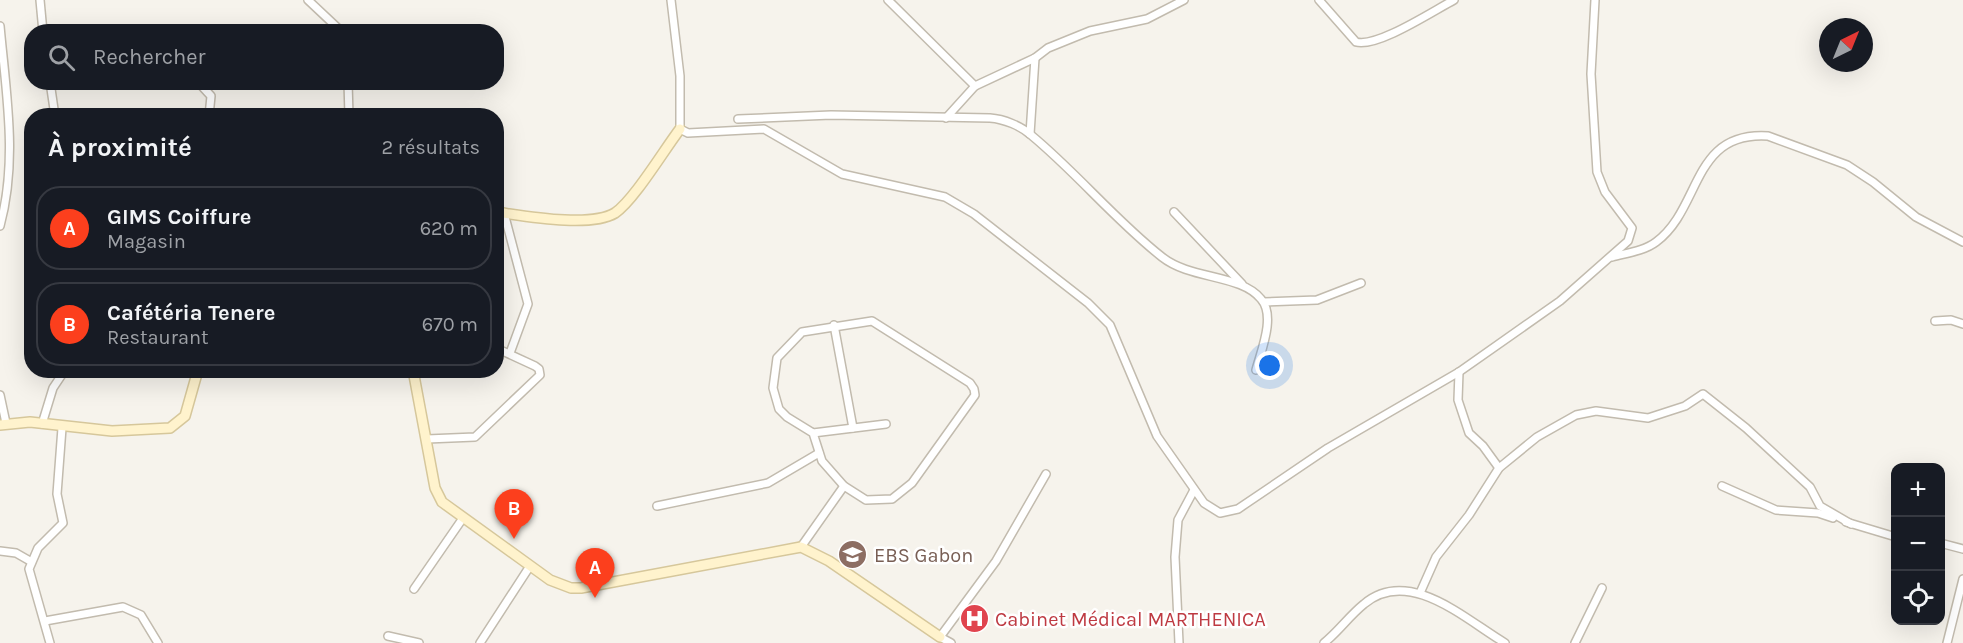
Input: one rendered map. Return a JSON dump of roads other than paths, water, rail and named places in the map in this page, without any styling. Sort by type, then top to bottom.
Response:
[{"type":"street","points":[[40,0],[43,24]]},
{"type":"street","points":[[308,0],[334,24]]},
{"type":"street","points":[[504,213],[576,220],[609,215],[625,203],[680,129],[680,76],[671,0]]},
{"type":"street","points":[[888,0],[975,86]]},
{"type":"street","points":[[946,118],[975,86],[1035,58],[1067,38],[1148,19],[1184,0]]},
{"type":"street","points":[[1319,0],[1356,42],[1361,44],[1380,39],[1454,0]]},
{"type":"street","points":[[680,129],[688,133],[764,129],[842,174],[945,197],[968,210],[1088,303],[1110,325],[1157,436],[1194,490],[1212,510],[1220,513],[1238,509],[1328,448],[1459,372],[1560,301],[1628,241],[1632,228],[1600,183],[1597,172],[1591,74],[1595,0]]},
{"type":"street","points":[[0,26],[10,125],[8,191],[0,226]]},
{"type":"street","points":[[1030,134],[1035,58]]},
{"type":"street","points":[[51,90],[54,108]]},
{"type":"street","points":[[205,90],[211,96],[210,108]]},
{"type":"street","points":[[348,90],[349,108]]},
{"type":"street","points":[[738,119],[819,115],[998,118],[1030,134],[1102,205],[1172,265],[1191,273],[1243,285]]},
{"type":"street","points":[[1612,257],[1647,248],[1658,240],[1674,222],[1698,176],[1718,149],[1736,140],[1758,136],[1768,136],[1847,165],[1916,216],[1963,242]]},
{"type":"street","points":[[1174,212],[1243,285],[1264,302],[1267,315],[1265,336],[1256,370]]},
{"type":"street","points":[[504,226],[528,304],[510,353]]},
{"type":"street","points":[[1264,302],[1317,300],[1361,283]]},
{"type":"street","points":[[1935,321],[1951,320],[1963,324]]},
{"type":"street","points":[[813,433],[819,453],[844,486],[866,500],[884,500],[899,496],[912,483],[968,406],[975,392],[970,383],[882,325],[872,321],[834,325],[802,332],[784,349],[774,367],[773,388],[779,408],[787,417],[813,433],[886,424]]},
{"type":"street","points":[[834,325],[853,428]]},
{"type":"street","points":[[427,439],[475,437],[535,382],[540,375],[539,369],[504,351]]},
{"type":"street","points":[[1459,372],[1458,400],[1468,433],[1483,446],[1499,468]]},
{"type":"street","points":[[42,424],[53,388],[60,378]]},
{"type":"street","points":[[0,395],[3,424],[42,424],[62,428],[112,430],[170,428],[185,416],[196,378]]},
{"type":"street","points":[[415,378],[438,496],[464,518],[560,585],[581,588],[801,547],[829,561],[951,643]]},
{"type":"street","points":[[1420,593],[1436,556],[1469,515],[1499,468],[1538,437],[1576,415],[1596,411],[1648,418],[1685,406],[1703,394],[1746,428],[1810,487],[1820,506],[1851,524]]},
{"type":"street","points":[[50,643],[30,579],[30,561],[38,548],[63,523],[57,494],[62,428]]},
{"type":"street","points":[[657,506],[762,484],[819,453]]},
{"type":"street","points":[[940,637],[992,567],[1046,474]]},
{"type":"street","points":[[801,547],[844,486]]},
{"type":"street","points":[[1722,486],[1776,510],[1818,513],[1891,536]]},
{"type":"street","points":[[1179,643],[1175,557],[1178,520],[1194,490]]},
{"type":"street","points":[[414,589],[464,518]]},
{"type":"street","points":[[1945,544],[1963,549]]},
{"type":"street","points":[[0,551],[16,554],[30,561]]},
{"type":"street","points":[[480,643],[530,566]]},
{"type":"street","points":[[1947,643],[1963,579]]},
{"type":"street","points":[[1575,643],[1602,588]]},
{"type":"street","points":[[1324,643],[1364,604],[1381,593],[1399,590],[1420,593],[1445,605],[1505,643]]},
{"type":"street","points":[[45,621],[123,607],[141,615],[158,643]]},
{"type":"street","points":[[388,636],[419,643]]},
{"type":"place","name":"Cafétéria Tenere","points":[[514,539]]},
{"type":"place","name":"EBS Gabon","points":[[853,555]]},
{"type":"place","name":"GIMS Coiffure","points":[[595,598]]},
{"type":"place","name":"Cabinet Médical MARTHENICA","points":[[974,619]]}]
